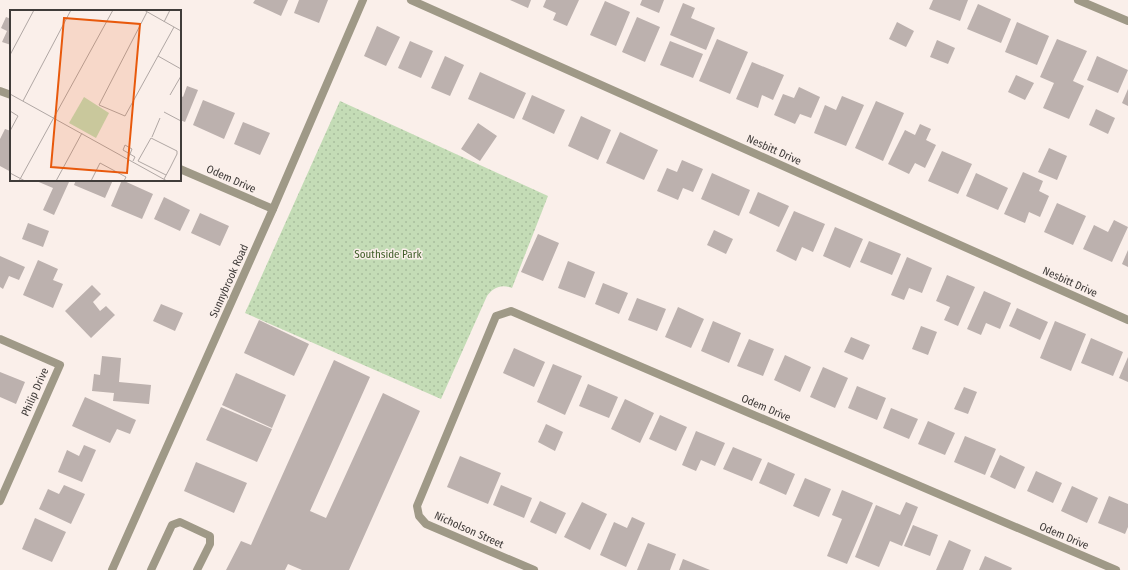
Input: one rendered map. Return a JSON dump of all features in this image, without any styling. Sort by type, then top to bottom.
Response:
[{"type":"street","name":"Sunnybrook Road","points":[[114,569],[273,210],[363,0]]},
{"type":"street","name":"Nesbitt Drive","points":[[411,0],[1128,320]]},
{"type":"street","points":[[1078,0],[1128,21]]},
{"type":"street","points":[[0,91],[10,96]]},
{"type":"street","name":"Odem Drive","points":[[181,169],[273,210]]},
{"type":"street","name":"Odem Drive","points":[[458,405],[496,316],[511,311],[1116,570]]},
{"type":"street","name":"Philip Drive","points":[[0,339],[60,365],[0,500]]},
{"type":"street","name":"Nicholson Street","points":[[458,405],[417,506],[419,516],[426,524],[534,570]]},
{"type":"street","points":[[151,570],[172,525],[180,522],[210,536],[210,544],[197,570]]},
{"type":"green space","name":"Southside Park","points":[[340,101],[548,196],[512,288],[501,286],[492,290],[487,296],[441,399],[245,313]]},
{"type":"building","points":[[255,0],[288,0],[281,16],[253,3]]},
{"type":"building","points":[[299,0],[328,0],[319,23],[294,13]]},
{"type":"building","points":[[510,0],[531,0],[528,8]]},
{"type":"building","points":[[546,0],[579,0],[567,26],[553,20],[556,13],[543,7]]},
{"type":"building","points":[[642,0],[664,0],[659,13],[640,5]]},
{"type":"building","points":[[933,0],[968,0],[960,21],[929,9]]},
{"type":"building","points":[[605,1],[630,12],[616,46],[590,35]]},
{"type":"building","points":[[683,3],[695,8],[691,18],[715,28],[706,50],[670,35]]},
{"type":"building","points":[[978,4],[1011,19],[1001,43],[967,29]]},
{"type":"building","points":[[6,17],[10,19],[10,45],[2,42],[7,31],[1,28]]},
{"type":"building","points":[[637,17],[660,27],[645,62],[622,52]]},
{"type":"building","points":[[897,22],[914,31],[906,47],[889,39]]},
{"type":"building","points":[[1017,22],[1049,36],[1037,65],[1005,52]]},
{"type":"building","points":[[377,26],[400,37],[386,66],[364,56]]},
{"type":"building","points":[[717,39],[748,52],[730,94],[699,81]]},
{"type":"building","points":[[1057,39],[1087,51],[1073,81],[1084,86],[1069,119],[1043,108],[1054,83],[1040,77]]},
{"type":"building","points":[[937,40],[955,48],[948,64],[930,57]]},
{"type":"building","points":[[410,41],[433,51],[421,78],[398,68]]},
{"type":"building","points":[[670,41],[703,54],[693,78],[660,65]]},
{"type":"building","points":[[445,56],[464,65],[450,96],[431,88]]},
{"type":"building","points":[[1097,56],[1128,70],[1118,93],[1087,80]]},
{"type":"building","points":[[752,62],[784,75],[773,100],[762,95],[758,108],[736,99]]},
{"type":"building","points":[[480,72],[526,93],[514,119],[468,99]]},
{"type":"building","points":[[1016,75],[1034,83],[1025,100],[1008,92]]},
{"type":"building","points":[[187,86],[198,90],[185,122],[181,120],[181,96],[183,97]]},
{"type":"building","points":[[799,87],[820,97],[811,118],[800,114],[795,124],[774,115],[783,94],[794,98]]},
{"type":"building","points":[[1128,89],[1128,106],[1122,103]]},
{"type":"building","points":[[532,95],[565,110],[554,134],[522,119]]},
{"type":"building","points":[[842,96],[864,105],[846,146],[814,133],[825,105],[836,110]]},
{"type":"building","points":[[203,100],[235,113],[224,139],[193,125]]},
{"type":"building","points":[[876,101],[904,113],[883,161],[855,148]]},
{"type":"building","points":[[1096,109],[1115,118],[1108,134],[1089,125]]},
{"type":"building","points":[[581,116],[611,130],[598,160],[568,146]]},
{"type":"building","points":[[243,122],[270,133],[260,155],[234,144]]},
{"type":"building","points":[[478,123],[497,136],[480,161],[461,149]]},
{"type":"building","points":[[920,124],[931,129],[926,140],[936,145],[925,168],[915,163],[909,174],[888,164],[905,130],[915,135]]},
{"type":"building","points":[[5,129],[10,131],[10,171],[0,166],[0,139]]},
{"type":"building","points":[[620,132],[658,150],[644,180],[606,163]]},
{"type":"building","points":[[1049,148],[1067,156],[1057,180],[1038,172]]},
{"type":"building","points":[[942,151],[972,164],[958,194],[928,181]]},
{"type":"building","points":[[682,160],[703,169],[693,192],[683,188],[678,200],[657,191],[667,168],[677,172]]},
{"type":"building","points":[[1023,172],[1043,181],[1039,191],[1049,196],[1040,217],[1029,212],[1025,223],[1004,214]]},
{"type":"building","points":[[712,173],[750,190],[739,216],[701,199]]},
{"type":"building","points":[[976,173],[1008,188],[998,210],[966,196]]},
{"type":"building","points":[[36,181],[69,182],[54,215],[43,210],[53,188]]},
{"type":"building","points":[[76,181],[113,181],[105,198],[74,185]]},
{"type":"building","points":[[122,181],[153,194],[142,219],[111,206]]},
{"type":"building","points":[[758,192],[789,206],[779,227],[749,213]]},
{"type":"building","points":[[164,197],[190,210],[180,231],[154,219]]},
{"type":"building","points":[[1057,203],[1086,216],[1073,245],[1044,232]]},
{"type":"building","points":[[794,211],[825,224],[813,252],[802,247],[796,261],[776,251]]},
{"type":"building","points":[[200,213],[229,226],[220,246],[191,233]]},
{"type":"building","points":[[1114,220],[1128,227],[1112,262],[1083,249],[1094,225],[1108,232]]},
{"type":"building","points":[[28,223],[49,231],[43,247],[22,239]]},
{"type":"building","points":[[835,227],[863,239],[850,268],[823,256]]},
{"type":"building","points":[[714,230],[733,239],[726,254],[707,245]]},
{"type":"building","points":[[538,234],[559,243],[543,281],[521,272]]},
{"type":"building","points":[[869,241],[901,254],[892,275],[860,262]]},
{"type":"building","points":[[1128,250],[1128,267],[1122,264]]},
{"type":"building","points":[[0,256],[25,267],[19,280],[9,276],[3,289],[0,287]]},
{"type":"building","points":[[907,257],[932,268],[922,293],[909,288],[904,300],[891,295]]},
{"type":"building","points":[[38,260],[58,269],[53,280],[63,284],[53,308],[23,295]]},
{"type":"building","points":[[568,261],[595,272],[585,298],[558,288]]},
{"type":"building","points":[[947,275],[975,287],[958,326],[944,320],[950,307],[936,301]]},
{"type":"building","points":[[603,283],[628,293],[619,314],[595,304]]},
{"type":"building","points":[[92,285],[101,294],[93,302],[100,311],[106,306],[115,315],[91,338],[65,311]]},
{"type":"building","points":[[984,291],[1011,303],[1000,329],[986,323],[981,335],[967,329]]},
{"type":"building","points":[[637,298],[666,309],[657,331],[628,320]]},
{"type":"building","points":[[161,304],[183,313],[175,331],[153,321]]},
{"type":"building","points":[[678,307],[704,319],[691,348],[665,337]]},
{"type":"building","points":[[1017,308],[1048,322],[1040,340],[1009,326]]},
{"type":"building","points":[[259,320],[309,344],[294,376],[244,353]]},
{"type":"building","points":[[713,321],[741,333],[729,363],[701,351]]},
{"type":"building","points":[[1055,321],[1086,334],[1071,371],[1040,358]]},
{"type":"building","points":[[921,326],[937,332],[928,355],[912,349]]},
{"type":"building","points":[[851,337],[870,345],[863,360],[844,352]]},
{"type":"building","points":[[1091,338],[1123,352],[1113,376],[1081,363]]},
{"type":"building","points":[[749,339],[774,349],[763,376],[737,366]]},
{"type":"building","points":[[514,348],[545,362],[534,387],[503,373]]},
{"type":"building","points":[[785,355],[811,367],[800,392],[774,380]]},
{"type":"building","points":[[102,356],[121,358],[119,382],[151,385],[149,404],[113,401],[114,393],[92,391],[94,374],[100,375]]},
{"type":"building","points":[[1128,357],[1128,382],[1119,378]]},
{"type":"building","points":[[334,360],[370,377],[310,511],[326,518],[383,393],[420,411],[349,570],[302,570],[288,564],[285,570],[226,570],[241,541],[251,545]]},
{"type":"building","points":[[553,364],[582,376],[565,415],[537,402]]},
{"type":"building","points":[[823,367],[848,378],[835,408],[810,397]]},
{"type":"building","points":[[0,372],[25,382],[16,404],[0,397]]},
{"type":"building","points":[[236,373],[286,395],[272,428],[222,405]]},
{"type":"building","points":[[588,384],[618,397],[609,418],[579,406]]},
{"type":"building","points":[[857,386],[886,398],[877,420],[848,408]]},
{"type":"building","points":[[964,387],[977,392],[968,414],[954,409]]},
{"type":"building","points":[[85,397],[136,420],[130,434],[117,429],[110,443],[72,426]]},
{"type":"building","points":[[625,399],[654,413],[640,443],[611,429]]},
{"type":"building","points":[[221,407],[272,429],[257,462],[206,440]]},
{"type":"building","points":[[891,408],[918,419],[909,439],[883,428]]},
{"type":"building","points":[[660,415],[687,427],[676,451],[649,439]]},
{"type":"building","points":[[928,421],[955,433],[945,455],[918,444]]},
{"type":"building","points":[[546,424],[563,432],[555,451],[538,442]]},
{"type":"building","points":[[696,431],[725,443],[715,466],[701,460],[696,471],[682,465]]},
{"type":"building","points":[[965,436],[996,449],[985,475],[954,462]]},
{"type":"building","points":[[84,445],[96,450],[82,482],[58,472],[67,450],[79,456]]},
{"type":"building","points":[[733,447],[762,459],[752,481],[723,469]]},
{"type":"building","points":[[1000,455],[1025,467],[1015,489],[990,477]]},
{"type":"building","points":[[460,456],[501,473],[488,504],[447,487]]},
{"type":"building","points":[[196,462],[247,483],[234,513],[184,491]]},
{"type":"building","points":[[768,462],[795,474],[786,495],[759,483]]},
{"type":"building","points":[[1036,471],[1062,483],[1053,503],[1027,491]]},
{"type":"building","points":[[805,478],[831,489],[819,517],[793,506]]},
{"type":"building","points":[[64,485],[85,494],[71,524],[39,509],[48,489],[59,494]]},
{"type":"building","points":[[501,485],[532,498],[524,518],[493,505]]},
{"type":"building","points":[[1072,486],[1098,498],[1087,523],[1061,511]]},
{"type":"building","points":[[842,490],[873,503],[847,564],[827,556],[842,519],[832,515]]},
{"type":"building","points":[[1109,496],[1128,504],[1128,527],[1125,534],[1098,523]]},
{"type":"building","points":[[540,501],[566,513],[556,534],[530,522]]},
{"type":"building","points":[[582,502],[607,514],[590,550],[564,537]]},
{"type":"building","points":[[906,502],[918,507],[902,546],[890,541],[879,567],[855,557],[876,505],[900,515]]},
{"type":"building","points":[[632,517],[645,523],[626,567],[600,555],[614,522],[627,528]]},
{"type":"building","points":[[35,518],[66,532],[52,562],[22,549]]},
{"type":"building","points":[[913,525],[938,535],[930,556],[904,546]]},
{"type":"building","points":[[949,540],[971,550],[963,570],[936,570]]},
{"type":"building","points":[[648,543],[676,554],[670,570],[637,570]]},
{"type":"building","points":[[985,556],[1012,568],[1011,570],[979,570]]},
{"type":"building","points":[[683,559],[710,570],[679,570]]}]
